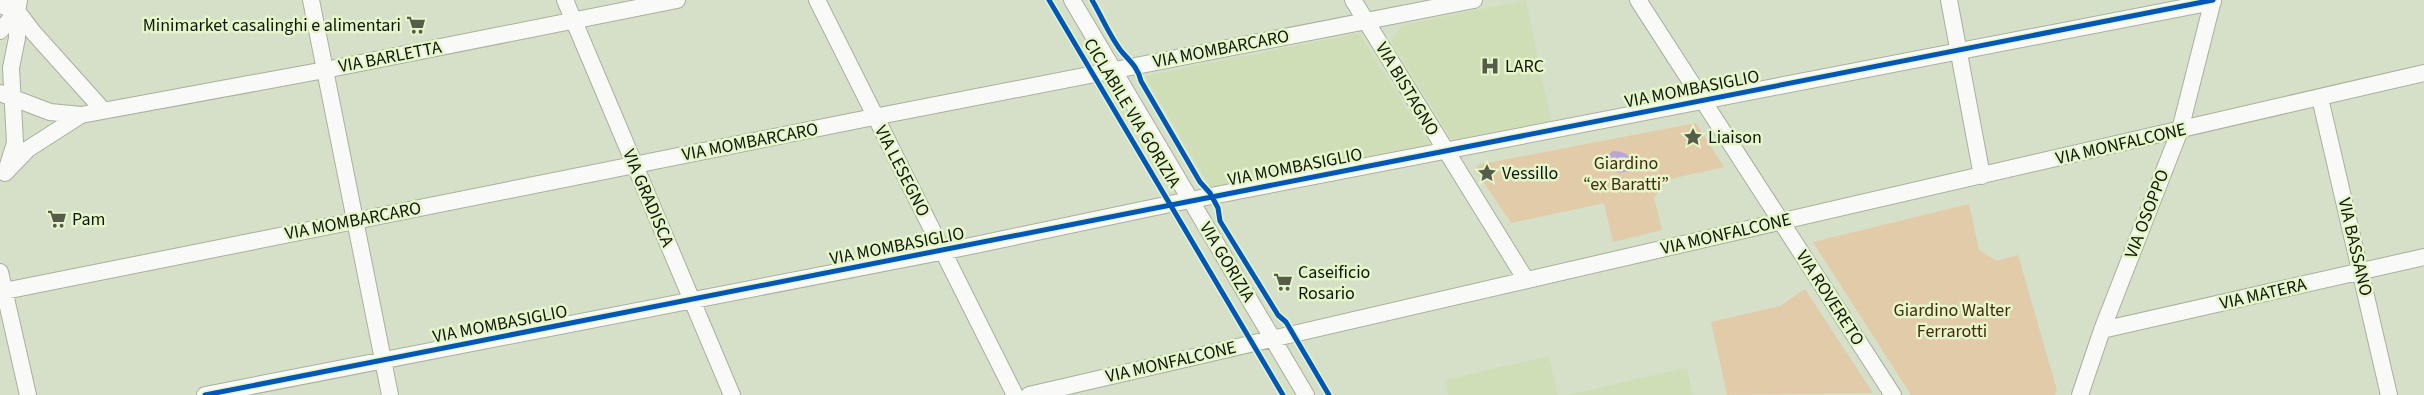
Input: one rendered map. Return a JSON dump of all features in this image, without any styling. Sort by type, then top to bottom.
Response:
[{"type":"street","points":[[311,0],[390,395]]},
{"type":"street","name":"VIA GRADISCA","points":[[565,0],[732,395]]},
{"type":"street","name":"VIA BARLETTA","points":[[81,116],[103,110],[325,70],[677,0]]},
{"type":"street","name":"VIA LESEGNO","points":[[817,0],[1015,395]]},
{"type":"street","name":"VIA GORIZIA","points":[[1072,0],[1306,395]]},
{"type":"street","name":"VIA BISTAGNO","points":[[1353,0],[1445,152],[1526,280]]},
{"type":"street","name":"VIA MOMBARCARO","points":[[2,291],[874,117],[1474,0]]},
{"type":"street","name":"VIA ROVERETO","points":[[1638,0],[1893,395]]},
{"type":"street","points":[[1948,0],[1982,176]]},
{"type":"street","name":"VIA MOMBASIGLIO","points":[[205,395],[942,251],[1190,200],[1445,152],[2213,1]]},
{"type":"street","name":"VIA OSOPPO","points":[[2080,395],[2102,330],[2180,130],[2213,1]]},
{"type":"street","points":[[0,5],[18,5]]},
{"type":"street","points":[[0,31],[18,5]]},
{"type":"street","points":[[2,177],[15,144],[6,96],[17,38],[18,5]]},
{"type":"street","points":[[18,5],[33,32],[103,110]]},
{"type":"street","name":"VIA MONFALCONE","points":[[1029,395],[2424,73]]},
{"type":"street","points":[[6,96],[50,112],[81,116]]},
{"type":"street","name":"VIA BASSANO","points":[[2320,98],[2389,395]]},
{"type":"street","points":[[2,177],[28,149],[81,116]]},
{"type":"street","name":"VIA MATERA","points":[[2102,330],[2424,257]]},
{"type":"street","points":[[0,272],[2,291],[28,395]]},
{"type":"shaded area","points":[[1526,0],[1551,121],[1452,140],[1391,41],[1402,25]]},
{"type":"shaded area","points":[[1359,33],[1430,145],[1211,189],[1145,76]]},
{"type":"shaded area","points":[[1613,151],[1623,152],[1628,155],[1633,164],[1630,171],[1619,173],[1609,168],[1605,158]]},
{"type":"shaded area","points":[[1549,356],[1558,395],[1448,395],[1445,380]]},
{"type":"shaded area","points":[[1687,368],[1693,395],[1568,395],[1681,369]]},
{"type":"green space","name":"Giardino “ex Baratti”","points":[[1696,123],[1724,167],[1670,179],[1654,197],[1662,230],[1613,242],[1604,203],[1511,223],[1476,171],[1477,165]]},
{"type":"green space","name":"Giardino Walter Ferrarotti","points":[[1969,204],[1979,250],[1997,261],[2018,255],[2057,390],[2055,395],[1911,395],[1813,242]]},
{"type":"green space","points":[[1805,289],[1873,393],[1727,395],[1711,322],[1780,306]]},
{"type":"cycle path","name":"CICLABILE VIA GORIZIA","points":[[1049,0],[1283,395]]},
{"type":"cycle path","points":[[1092,0],[1114,40],[1136,69],[1141,81],[1200,182],[1210,193],[1218,208],[1220,221],[1278,315],[1286,322],[1329,395]]},
{"type":"cycle path","points":[[205,395],[2213,0]]},
{"type":"place","name":"Minimarket casalinghi e alimentari","points":[[416,25]]},
{"type":"place","name":"LARC","points":[[1490,66]]},
{"type":"place","name":"Liaison","points":[[1693,137]]},
{"type":"place","name":"Vessillo","points":[[1487,173]]},
{"type":"place","name":"Pam","points":[[57,219]]},
{"type":"place","name":"Caseificio Rosario","points":[[1283,282]]}]
